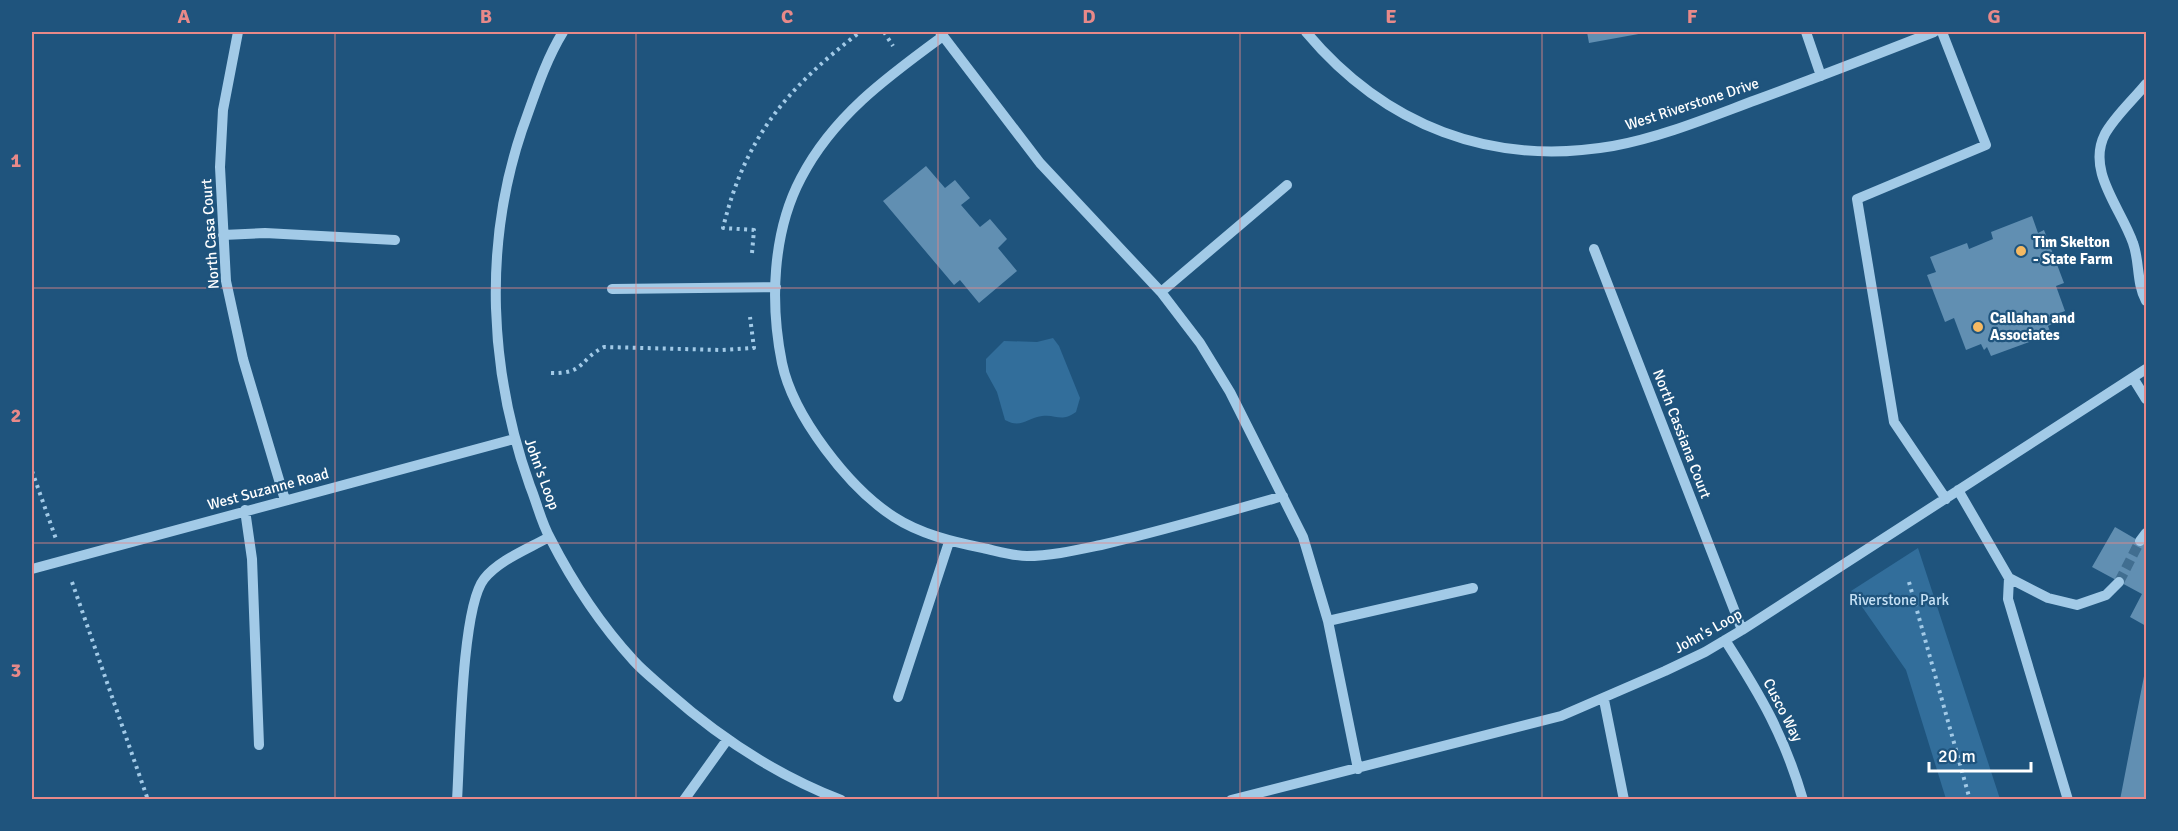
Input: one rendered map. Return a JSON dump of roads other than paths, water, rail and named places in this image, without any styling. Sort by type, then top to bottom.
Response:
[{"type":"street","name":"North Casa Court","points":[[238,32],[223,110],[220,167],[226,281],[243,359],[285,500]]},
{"type":"street","name":"John's Loop","points":[[563,32],[534,96],[512,161],[499,221],[495,276],[497,332],[514,439],[549,537],[588,601],[634,661],[727,740],[770,768],[841,800]]},
{"type":"street","name":"West Riverstone Drive","points":[[1306,32],[1357,83],[1406,116],[1444,135],[1496,146],[1553,151],[1614,146],[1682,127],[1934,32]]},
{"type":"street","points":[[1806,32],[1821,76]]},
{"type":"street","points":[[1942,32],[1986,146],[1857,199],[1894,422],[1946,499]]},
{"type":"street","points":[[1283,496],[1127,539],[1069,551],[1026,556],[949,542],[895,518],[858,488],[829,454],[804,417],[782,365],[774,300],[782,228],[799,181],[822,141],[856,103],[942,34],[1040,163],[1161,292],[1200,343],[1230,392],[1283,496],[1303,537],[1328,621],[1358,769]]},
{"type":"street","points":[[2146,84],[2106,133],[2099,150],[2099,168],[2133,244],[2139,287],[2146,301]]},
{"type":"street","points":[[1161,292],[1287,185]]},
{"type":"street","points":[[223,235],[265,233],[395,240]]},
{"type":"street","name":"North Cassiana Court","points":[[1594,249],[1742,630]]},
{"type":"street","points":[[612,289],[776,287]]},
{"type":"street","name":"John's Loop","points":[[1231,800],[1561,716],[1604,700],[1705,652],[1742,630],[2146,369]]},
{"type":"street","points":[[2133,378],[2146,399]]},
{"type":"street","name":"West Suzanne Road","points":[[32,569],[514,439]]},
{"type":"street","points":[[1958,490],[2009,578],[2048,598],[2077,605],[2106,595],[2119,582]]},
{"type":"street","points":[[245,510],[252,559],[259,744]]},
{"type":"street","points":[[457,800],[468,628],[475,594],[494,570],[549,537]]},
{"type":"street","points":[[898,697],[949,542]]},
{"type":"street","points":[[2009,578],[2008,599],[2068,800]]},
{"type":"street","points":[[1328,621],[1473,588]]},
{"type":"street","name":"Cusco Way","points":[[1725,640],[1770,711],[1782,736],[1803,800]]},
{"type":"street","points":[[1604,700],[1624,800]]},
{"type":"street","points":[[684,800],[727,740]]},
{"type":"tunnel","points":[[2119,582],[2140,541]]},
{"type":"place","name":"Tim Skelton - State Farm","points":[[2021,251]]},
{"type":"place","name":"Callahan and Associates","points":[[1978,327]]},
{"type":"park label","name":"Riverstone Park","points":[[1899,600]]}]
